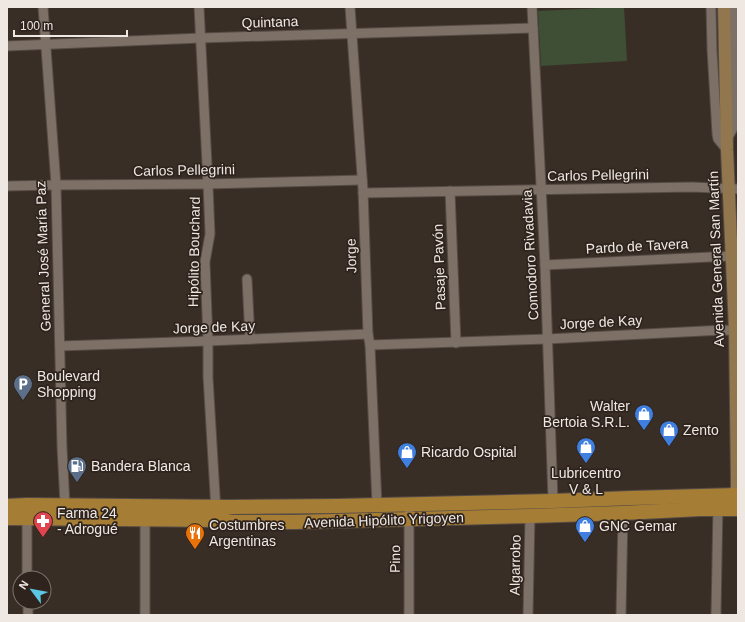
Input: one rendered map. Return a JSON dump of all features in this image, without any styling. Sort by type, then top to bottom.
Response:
[{"type":"main road","name":"Avenida General San Martín","points":[[724,7],[727,144],[733,188],[731,256],[736,331],[736,495]]},
{"type":"main road","name":"Avenida Hipólito Yrigoyen","points":[[7,518],[27,512],[65,505],[146,505],[217,513],[223,520],[232,522],[295,522],[530,516],[623,513],[726,505],[736,495]]},
{"type":"main road","name":"Avenida Hipólito Yrigoyen","points":[[7,506],[27,512],[145,520],[217,513],[337,506],[409,504],[553,501],[726,505]]},
{"type":"street","name":"General José María Paz","points":[[43,7],[56,185],[62,447],[65,505]]},
{"type":"street","name":"Hipólito Bouchard","points":[[199,7],[210,234],[205,262],[208,377],[217,513]]},
{"type":"street","name":"Jorge","points":[[350,7],[363,193],[368,334],[370,345],[377,505]]},
{"type":"street","name":"Comodoro Rivadavia","points":[[532,7],[545,265],[553,501]]},
{"type":"street","points":[[711,7],[717,134],[718,139],[727,144],[736,118],[736,23],[733,7]]},
{"type":"street","name":"Quintana","points":[[7,46],[201,38],[533,28]]},
{"type":"street","name":"Carlos Pellegrini","points":[[7,186],[208,184],[362,180]]},
{"type":"street","name":"Carlos Pellegrini","points":[[363,193],[692,187],[733,188]]},
{"type":"street","name":"Pasaje Pavón","points":[[450,191],[456,343]]},
{"type":"street","name":"Pardo de Tavera","points":[[545,265],[731,256]]},
{"type":"street","points":[[247,279],[250,339]]},
{"type":"street","name":"Jorge de Kay","points":[[370,345],[456,343],[723,330],[736,331]]},
{"type":"street","name":"Jorge de Kay","points":[[60,346],[368,334]]},
{"type":"street","name":"Pino","points":[[408,615],[409,504]]},
{"type":"street","points":[[145,615],[146,505]]},
{"type":"street","points":[[716,615],[726,505]]},
{"type":"street","points":[[27,512],[27,570]]},
{"type":"street","points":[[621,615],[623,513]]},
{"type":"street","name":"Algarrobo","points":[[528,615],[530,516]]},
{"type":"green space","points":[[624,7],[627,61],[541,66],[538,11]]},
{"type":"place","name":"Boulevard Shopping","points":[[23,401]]},
{"type":"place","name":"Walter Bertoia S.R.L.","points":[[644,431]]},
{"type":"place","name":"Zento","points":[[669,447]]},
{"type":"place","name":"Lubricentro V & L","points":[[586,464]]},
{"type":"place","name":"Ricardo Ospital","points":[[407,469]]},
{"type":"place","name":"Bandera Blanca","points":[[77,483]]},
{"type":"place","name":"Farma 24 - Adrogué","points":[[43,538]]},
{"type":"place","name":"GNC Gemar","points":[[585,543]]},
{"type":"place","name":"Costumbres Argentinas","points":[[195,550]]}]
